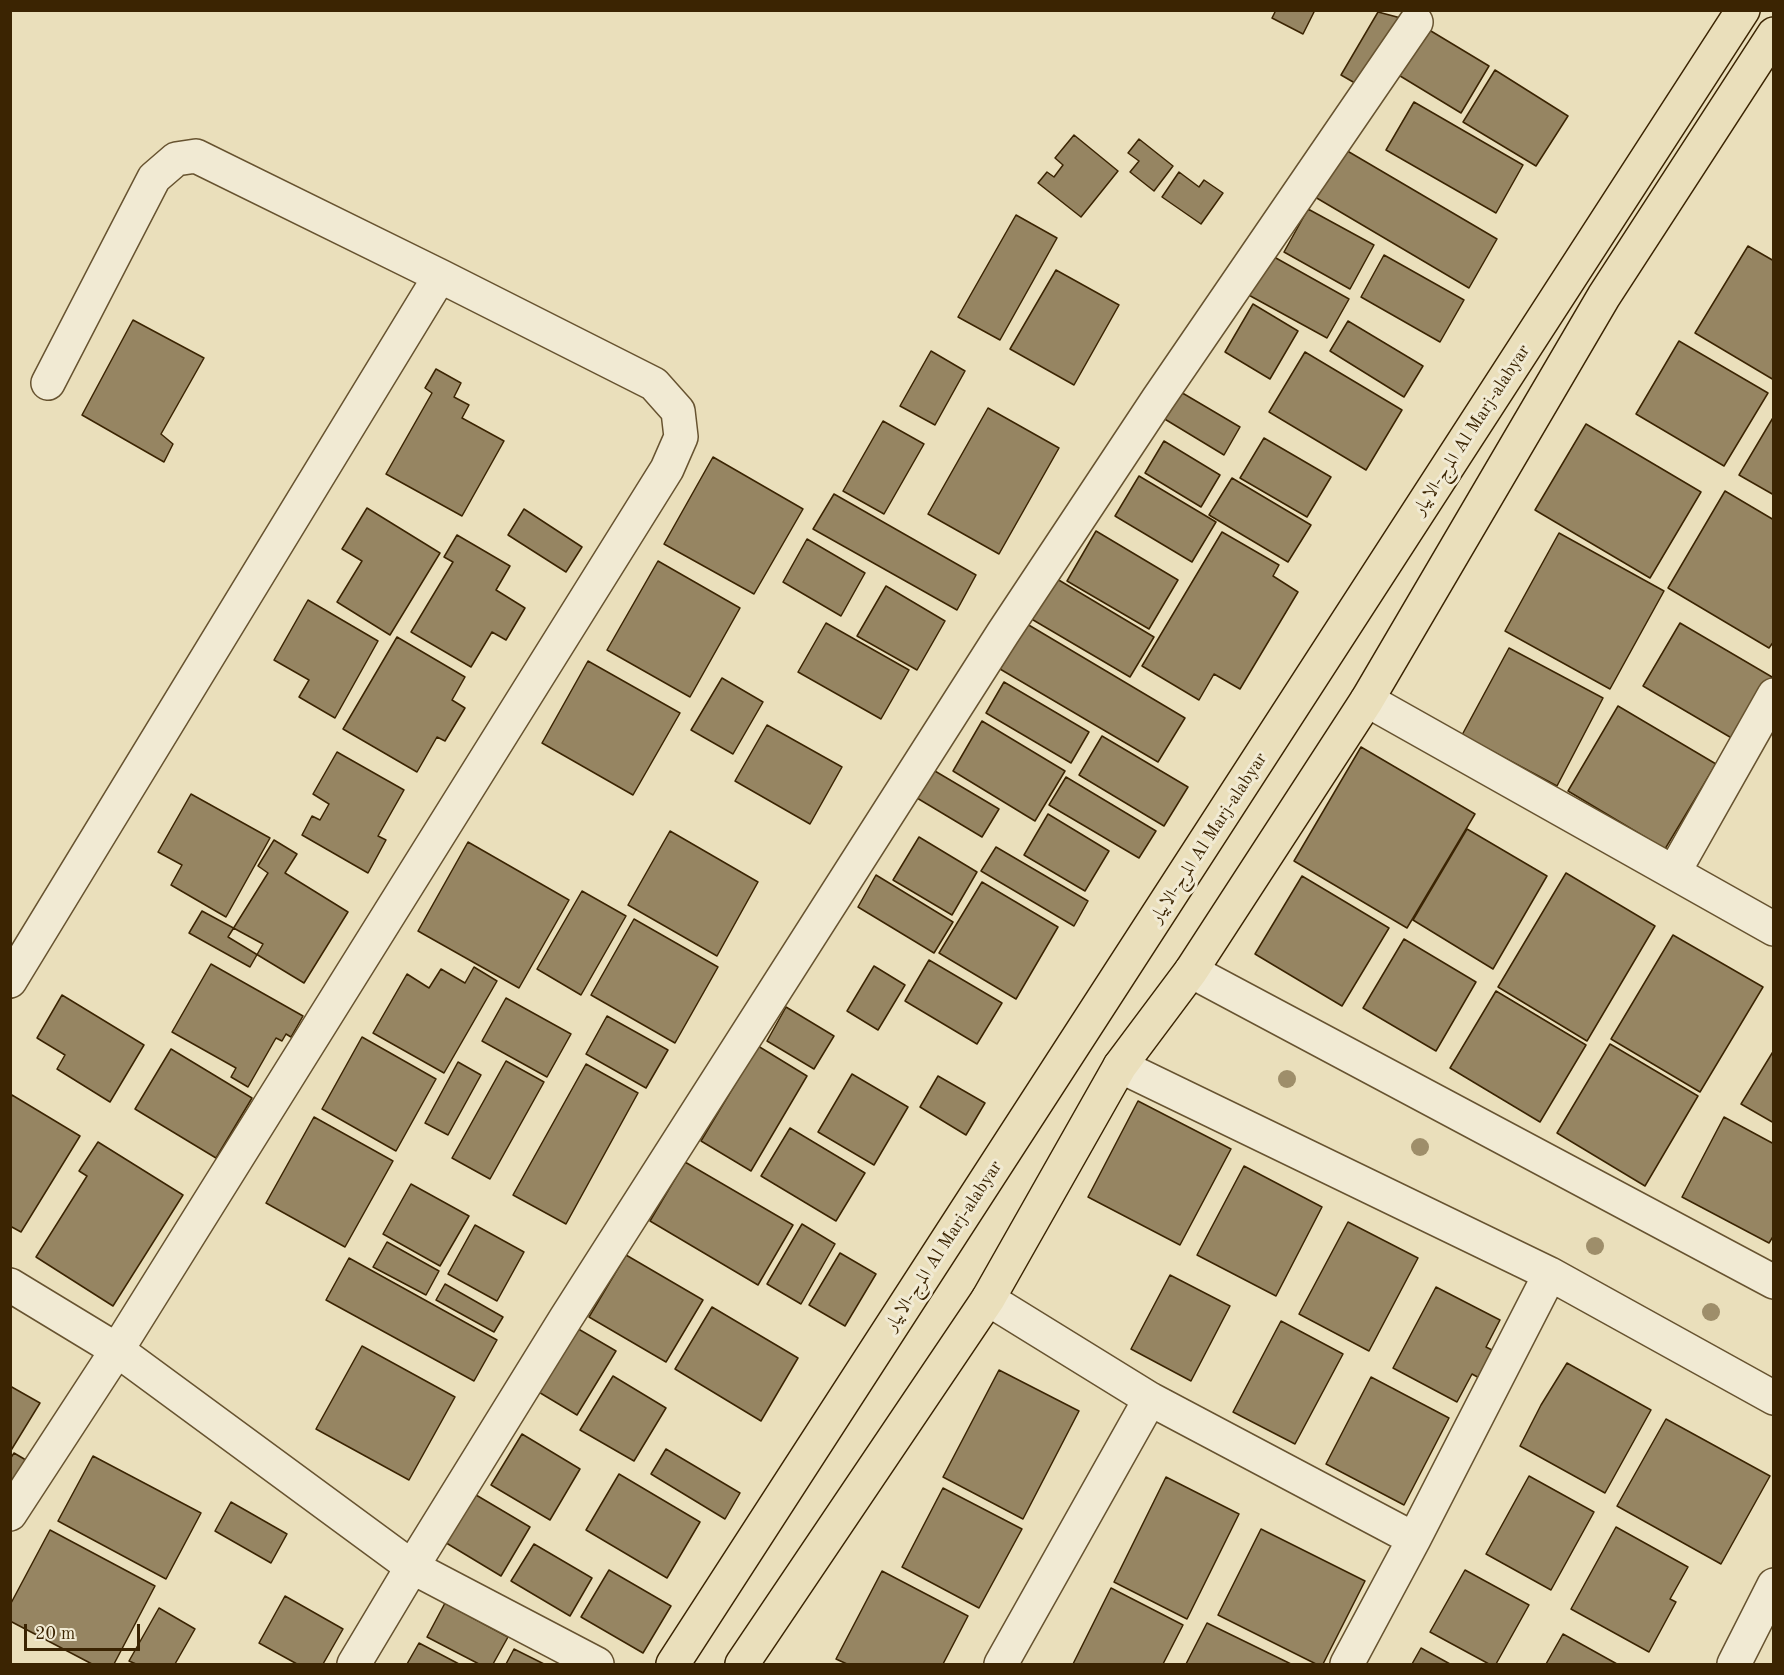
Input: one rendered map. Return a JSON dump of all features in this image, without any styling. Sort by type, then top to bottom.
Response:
[{"type":"main road","name":"المرج-الابيار Al Marj-alabyar","points":[[673,1665],[1743,10]]},
{"type":"main road","points":[[742,1665],[988,1299],[1120,1066],[1191,971],[1367,700],[1604,296],[1773,34]]},
{"type":"street","points":[[354,1665],[566,1318],[1003,633],[1158,399],[1416,21]]},
{"type":"street","points":[[10,1514],[117,1350],[667,469],[681,436],[678,411],[654,384],[196,156],[176,159],[154,178],[48,383]]},
{"type":"street","points":[[10,981],[440,276]]},
{"type":"street","points":[[1674,872],[1773,695]]},
{"type":"street","points":[[1367,700],[1674,872],[1769,918]]},
{"type":"street","points":[[1191,971],[1773,1282]]},
{"type":"street","points":[[1120,1066],[1550,1274],[1773,1398]]},
{"type":"street","points":[[1347,1665],[1550,1274]]},
{"type":"street","points":[[10,1285],[117,1350],[412,1567],[597,1665]]},
{"type":"street","points":[[988,1299],[1150,1399],[1414,1539]]},
{"type":"street","points":[[1001,1665],[1150,1399]]},
{"type":"street","points":[[1734,1665],[1773,1585]]},
{"type":"building","points":[[1276,10],[1315,10],[1303,34],[1272,18]]},
{"type":"building","points":[[1378,12],[1416,22],[1367,90],[1341,75]]},
{"type":"building","points":[[1416,22],[1489,66],[1461,113],[1387,68]]},
{"type":"building","points":[[1495,70],[1568,116],[1536,166],[1463,122]]},
{"type":"building","points":[[1414,102],[1523,165],[1496,213],[1386,150]]},
{"type":"building","points":[[1074,135],[1118,171],[1081,217],[1038,183],[1047,172],[1054,177],[1063,165],[1055,158]]},
{"type":"building","points":[[1139,139],[1173,166],[1154,191],[1130,172],[1139,161],[1128,153]]},
{"type":"building","points":[[1344,149],[1497,239],[1469,288],[1315,197]]},
{"type":"building","points":[[1179,172],[1199,187],[1204,180],[1223,193],[1201,224],[1162,197]]},
{"type":"building","points":[[1308,209],[1374,245],[1350,289],[1284,252]]},
{"type":"building","points":[[1016,215],[1057,238],[1000,340],[958,317]]},
{"type":"building","points":[[1748,246],[1774,261],[1774,380],[1695,333]]},
{"type":"building","points":[[1267,253],[1349,299],[1327,338],[1245,293]]},
{"type":"building","points":[[1384,255],[1464,300],[1440,342],[1361,297]]},
{"type":"building","points":[[1056,270],[1119,305],[1074,385],[1010,349]]},
{"type":"building","points":[[1253,304],[1298,331],[1270,379],[1225,352]]},
{"type":"building","points":[[133,320],[204,358],[161,434],[173,444],[164,462],[82,415]]},
{"type":"building","points":[[1348,321],[1423,366],[1404,397],[1330,351]]},
{"type":"building","points":[[1679,341],[1768,393],[1724,466],[1636,414]]},
{"type":"building","points":[[931,351],[965,371],[935,425],[900,406]]},
{"type":"building","points":[[1305,352],[1402,410],[1366,470],[1269,412]]},
{"type":"building","points":[[436,369],[461,383],[454,397],[469,405],[462,418],[504,441],[462,516],[386,474],[432,393],[425,388]]},
{"type":"building","points":[[1179,391],[1240,427],[1224,455],[1163,418]]},
{"type":"building","points":[[988,408],[1059,448],[999,554],[928,514]]},
{"type":"building","points":[[1774,416],[1774,495],[1739,475]]},
{"type":"building","points":[[883,421],[924,444],[884,514],[843,491]]},
{"type":"building","points":[[1586,424],[1701,492],[1650,578],[1535,510]]},
{"type":"building","points":[[1264,438],[1331,477],[1307,517],[1240,478]]},
{"type":"building","points":[[1164,441],[1220,475],[1201,507],[1145,473]]},
{"type":"building","points":[[713,457],[803,509],[754,594],[664,544]]},
{"type":"building","points":[[1139,476],[1216,522],[1192,562],[1115,516]]},
{"type":"building","points":[[1232,478],[1311,525],[1288,562],[1209,515]]},
{"type":"building","points":[[1725,491],[1774,520],[1774,641],[1769,648],[1668,588]]},
{"type":"building","points":[[834,494],[976,575],[957,610],[813,529]]},
{"type":"building","points":[[367,508],[440,553],[390,635],[337,602],[362,561],[342,549]]},
{"type":"building","points":[[524,509],[582,547],[566,572],[508,535]]},
{"type":"building","points":[[1096,531],[1178,580],[1149,629],[1067,581]]},
{"type":"building","points":[[1222,532],[1279,565],[1273,576],[1298,592],[1240,689],[1214,674],[1199,700],[1142,666]]},
{"type":"building","points":[[1559,533],[1664,591],[1610,689],[1505,631]]},
{"type":"building","points":[[457,535],[510,566],[496,590],[525,608],[506,640],[492,632],[471,667],[411,632],[453,562],[444,557]]},
{"type":"building","points":[[807,539],[865,573],[841,616],[783,582]]},
{"type":"building","points":[[658,561],[740,608],[690,697],[607,650]]},
{"type":"building","points":[[1047,573],[1154,637],[1130,677],[1023,614]]},
{"type":"building","points":[[886,586],[945,621],[917,670],[857,636]]},
{"type":"building","points":[[308,600],[378,641],[335,718],[299,697],[309,680],[274,660]]},
{"type":"building","points":[[826,623],[909,670],[881,719],[798,672]]},
{"type":"building","points":[[1680,623],[1772,677],[1735,740],[1643,686]]},
{"type":"building","points":[[1027,624],[1185,718],[1158,762],[1000,669]]},
{"type":"building","points":[[397,637],[465,677],[452,700],[465,708],[445,741],[437,737],[417,772],[343,729]]},
{"type":"building","points":[[1509,648],[1603,698],[1557,786],[1462,735]]},
{"type":"building","points":[[588,661],[680,713],[633,795],[542,743]]},
{"type":"building","points":[[722,678],[763,702],[733,754],[691,730]]},
{"type":"building","points":[[1004,682],[1089,732],[1071,763],[986,713]]},
{"type":"building","points":[[1618,706],[1716,764],[1665,849],[1568,791]]},
{"type":"building","points":[[982,721],[1065,771],[1035,821],[953,771]]},
{"type":"building","points":[[767,725],[842,767],[810,824],[735,781]]},
{"type":"building","points":[[1102,736],[1188,787],[1164,826],[1079,775]]},
{"type":"building","points":[[1361,747],[1475,814],[1407,928],[1294,861]]},
{"type":"building","points":[[337,752],[404,790],[378,836],[386,840],[368,873],[302,835],[312,816],[320,820],[329,804],[313,794]]},
{"type":"building","points":[[918,761],[999,809],[982,837],[902,789]]},
{"type":"building","points":[[1066,777],[1156,831],[1139,858],[1049,805]]},
{"type":"building","points":[[191,794],[270,838],[226,917],[171,885],[182,865],[158,852]]},
{"type":"building","points":[[1048,814],[1109,851],[1085,891],[1024,855]]},
{"type":"building","points":[[1467,829],[1547,876],[1493,969],[1413,920]]},
{"type":"building","points":[[670,831],[758,882],[717,956],[628,905]]},
{"type":"building","points":[[919,837],[977,872],[952,915],[893,880]]},
{"type":"building","points":[[274,840],[297,854],[285,873],[348,912],[304,983],[228,937],[268,873],[258,866]]},
{"type":"building","points":[[468,842],[569,900],[519,988],[418,931]]},
{"type":"building","points":[[996,847],[1088,901],[1074,926],[981,871]]},
{"type":"building","points":[[1566,873],[1655,926],[1587,1041],[1498,987]]},
{"type":"building","points":[[876,875],[953,922],[934,953],[858,907]]},
{"type":"building","points":[[1302,876],[1389,928],[1342,1006],[1255,954]]},
{"type":"building","points":[[982,882],[1058,927],[1016,999],[939,953]]},
{"type":"building","points":[[582,891],[626,916],[581,995],[537,969]]},
{"type":"building","points":[[202,911],[263,944],[250,967],[189,933]]},
{"type":"building","points":[[634,919],[718,967],[675,1043],[591,995]]},
{"type":"building","points":[[1673,935],[1763,987],[1700,1092],[1611,1039]]},
{"type":"building","points":[[1404,939],[1476,982],[1436,1051],[1363,1008]]},
{"type":"building","points":[[929,960],[1002,1003],[977,1044],[905,1001]]},
{"type":"building","points":[[211,964],[303,1016],[291,1037],[286,1034],[282,1041],[276,1038],[248,1087],[231,1077],[236,1068],[172,1032]]},
{"type":"building","points":[[874,966],[905,985],[878,1030],[847,1011]]},
{"type":"building","points":[[474,967],[497,981],[444,1073],[373,1033],[407,974],[429,988],[441,969],[465,983]]},
{"type":"building","points":[[1496,991],[1586,1045],[1540,1122],[1450,1068]]},
{"type":"building","points":[[62,995],[144,1045],[110,1102],[57,1069],[65,1055],[37,1038]]},
{"type":"building","points":[[506,998],[571,1034],[547,1077],[482,1041]]},
{"type":"building","points":[[786,1007],[834,1036],[814,1069],[767,1041]]},
{"type":"building","points":[[607,1016],[668,1050],[646,1088],[586,1054]]},
{"type":"building","points":[[362,1037],[436,1079],[396,1151],[322,1109]]},
{"type":"building","points":[[1610,1044],[1698,1096],[1645,1186],[1557,1133]]},
{"type":"building","points":[[758,1046],[807,1076],[751,1171],[701,1141]]},
{"type":"building","points":[[171,1049],[252,1098],[216,1158],[135,1109]]},
{"type":"building","points":[[1774,1050],[1774,1123],[1741,1104]]},
{"type":"building","points":[[506,1061],[544,1082],[490,1179],[452,1158]]},
{"type":"building","points":[[458,1062],[481,1075],[448,1135],[425,1123]]},
{"type":"building","points":[[586,1064],[638,1093],[566,1224],[513,1195]]},
{"type":"building","points":[[852,1074],[908,1107],[874,1165],[818,1132]]},
{"type":"building","points":[[938,1076],[985,1103],[966,1135],[920,1107]]},
{"type":"building","points":[[12,1095],[80,1136],[21,1232],[10,1226],[10,1098]]},
{"type":"building","points":[[1138,1101],[1231,1149],[1180,1245],[1088,1197]]},
{"type":"building","points":[[314,1117],[393,1161],[345,1247],[266,1203]]},
{"type":"building","points":[[1724,1117],[1774,1144],[1774,1235],[1769,1243],[1682,1197]]},
{"type":"building","points":[[790,1128],[865,1173],[836,1221],[761,1176]]},
{"type":"building","points":[[98,1142],[183,1195],[113,1306],[36,1257],[87,1176],[79,1171]]},
{"type":"building","points":[[685,1162],[793,1225],[758,1285],[650,1221]]},
{"type":"building","points":[[1244,1166],[1322,1207],[1276,1296],[1197,1255]]},
{"type":"building","points":[[411,1184],[469,1216],[440,1266],[383,1234]]},
{"type":"building","points":[[1348,1222],[1418,1258],[1369,1351],[1299,1314]]},
{"type":"building","points":[[802,1224],[835,1244],[801,1304],[767,1284]]},
{"type":"building","points":[[475,1225],[524,1252],[497,1301],[448,1274]]},
{"type":"building","points":[[387,1242],[439,1271],[426,1295],[373,1267]]},
{"type":"building","points":[[840,1253],[876,1274],[845,1326],[809,1305]]},
{"type":"building","points":[[626,1255],[703,1300],[666,1362],[589,1317]]},
{"type":"building","points":[[349,1258],[497,1340],[474,1381],[326,1300]]},
{"type":"building","points":[[1170,1275],[1230,1306],[1191,1381],[1131,1349]]},
{"type":"building","points":[[445,1284],[503,1317],[494,1332],[436,1300]]},
{"type":"building","points":[[1436,1287],[1500,1320],[1486,1347],[1498,1353],[1483,1380],[1472,1374],[1457,1402],[1393,1368]]},
{"type":"building","points":[[712,1307],[798,1358],[761,1421],[675,1369]]},
{"type":"building","points":[[1281,1321],[1343,1354],[1295,1444],[1233,1412]]},
{"type":"building","points":[[575,1327],[616,1351],[577,1415],[537,1391]]},
{"type":"building","points":[[362,1346],[455,1397],[409,1480],[316,1429]]},
{"type":"building","points":[[1567,1363],[1651,1410],[1605,1493],[1520,1446],[1541,1405]]},
{"type":"building","points":[[999,1370],[1079,1411],[1023,1519],[943,1477]]},
{"type":"building","points":[[613,1376],[666,1408],[634,1461],[580,1430]]},
{"type":"building","points":[[1371,1377],[1449,1418],[1404,1505],[1326,1464]]},
{"type":"building","points":[[10,1386],[40,1403],[10,1452]]},
{"type":"building","points":[[1666,1419],[1770,1476],[1721,1564],[1617,1506]]},
{"type":"building","points":[[522,1434],[580,1469],[550,1520],[491,1485]]},
{"type":"building","points":[[666,1449],[740,1493],[725,1519],[651,1474]]},
{"type":"building","points":[[14,1453],[31,1463],[10,1485],[10,1459]]},
{"type":"building","points":[[93,1456],[201,1513],[166,1579],[58,1521]]},
{"type":"building","points":[[619,1474],[700,1522],[667,1578],[586,1530]]},
{"type":"building","points":[[1529,1476],[1594,1512],[1551,1590],[1486,1554]]},
{"type":"building","points":[[1166,1477],[1239,1514],[1187,1619],[1114,1582]]},
{"type":"building","points":[[943,1488],[1022,1529],[979,1608],[902,1567]]},
{"type":"building","points":[[471,1492],[530,1527],[501,1576],[443,1541]]},
{"type":"building","points":[[231,1502],[287,1534],[271,1563],[215,1531]]},
{"type":"building","points":[[1616,1527],[1688,1567],[1670,1599],[1676,1602],[1649,1652],[1571,1609]]},
{"type":"building","points":[[1261,1529],[1365,1581],[1323,1664],[1316,1664],[1218,1615]]},
{"type":"building","points":[[50,1530],[155,1586],[114,1664],[92,1664],[10,1621],[10,1605]]},
{"type":"building","points":[[534,1544],[592,1578],[570,1616],[511,1581]]},
{"type":"building","points":[[609,1570],[671,1606],[643,1653],[581,1617]]},
{"type":"building","points":[[1465,1570],[1529,1605],[1496,1664],[1489,1664],[1430,1632]]},
{"type":"building","points":[[882,1571],[968,1616],[943,1664],[847,1664],[836,1659]]},
{"type":"building","points":[[1111,1588],[1183,1625],[1163,1664],[1073,1664]]},
{"type":"building","points":[[285,1596],[343,1629],[323,1664],[297,1664],[259,1643]]},
{"type":"building","points":[[445,1603],[508,1637],[493,1664],[479,1664],[427,1637]]},
{"type":"building","points":[[159,1608],[195,1629],[175,1664],[136,1664],[129,1661]]},
{"type":"building","points":[[1207,1623],[1291,1664],[1186,1664]]},
{"type":"building","points":[[1563,1634],[1617,1664],[1546,1664]]},
{"type":"building","points":[[419,1643],[459,1664],[407,1664]]},
{"type":"building","points":[[1421,1648],[1450,1664],[1412,1664]]},
{"type":"building","points":[[514,1649],[544,1664],[506,1664]]}]
